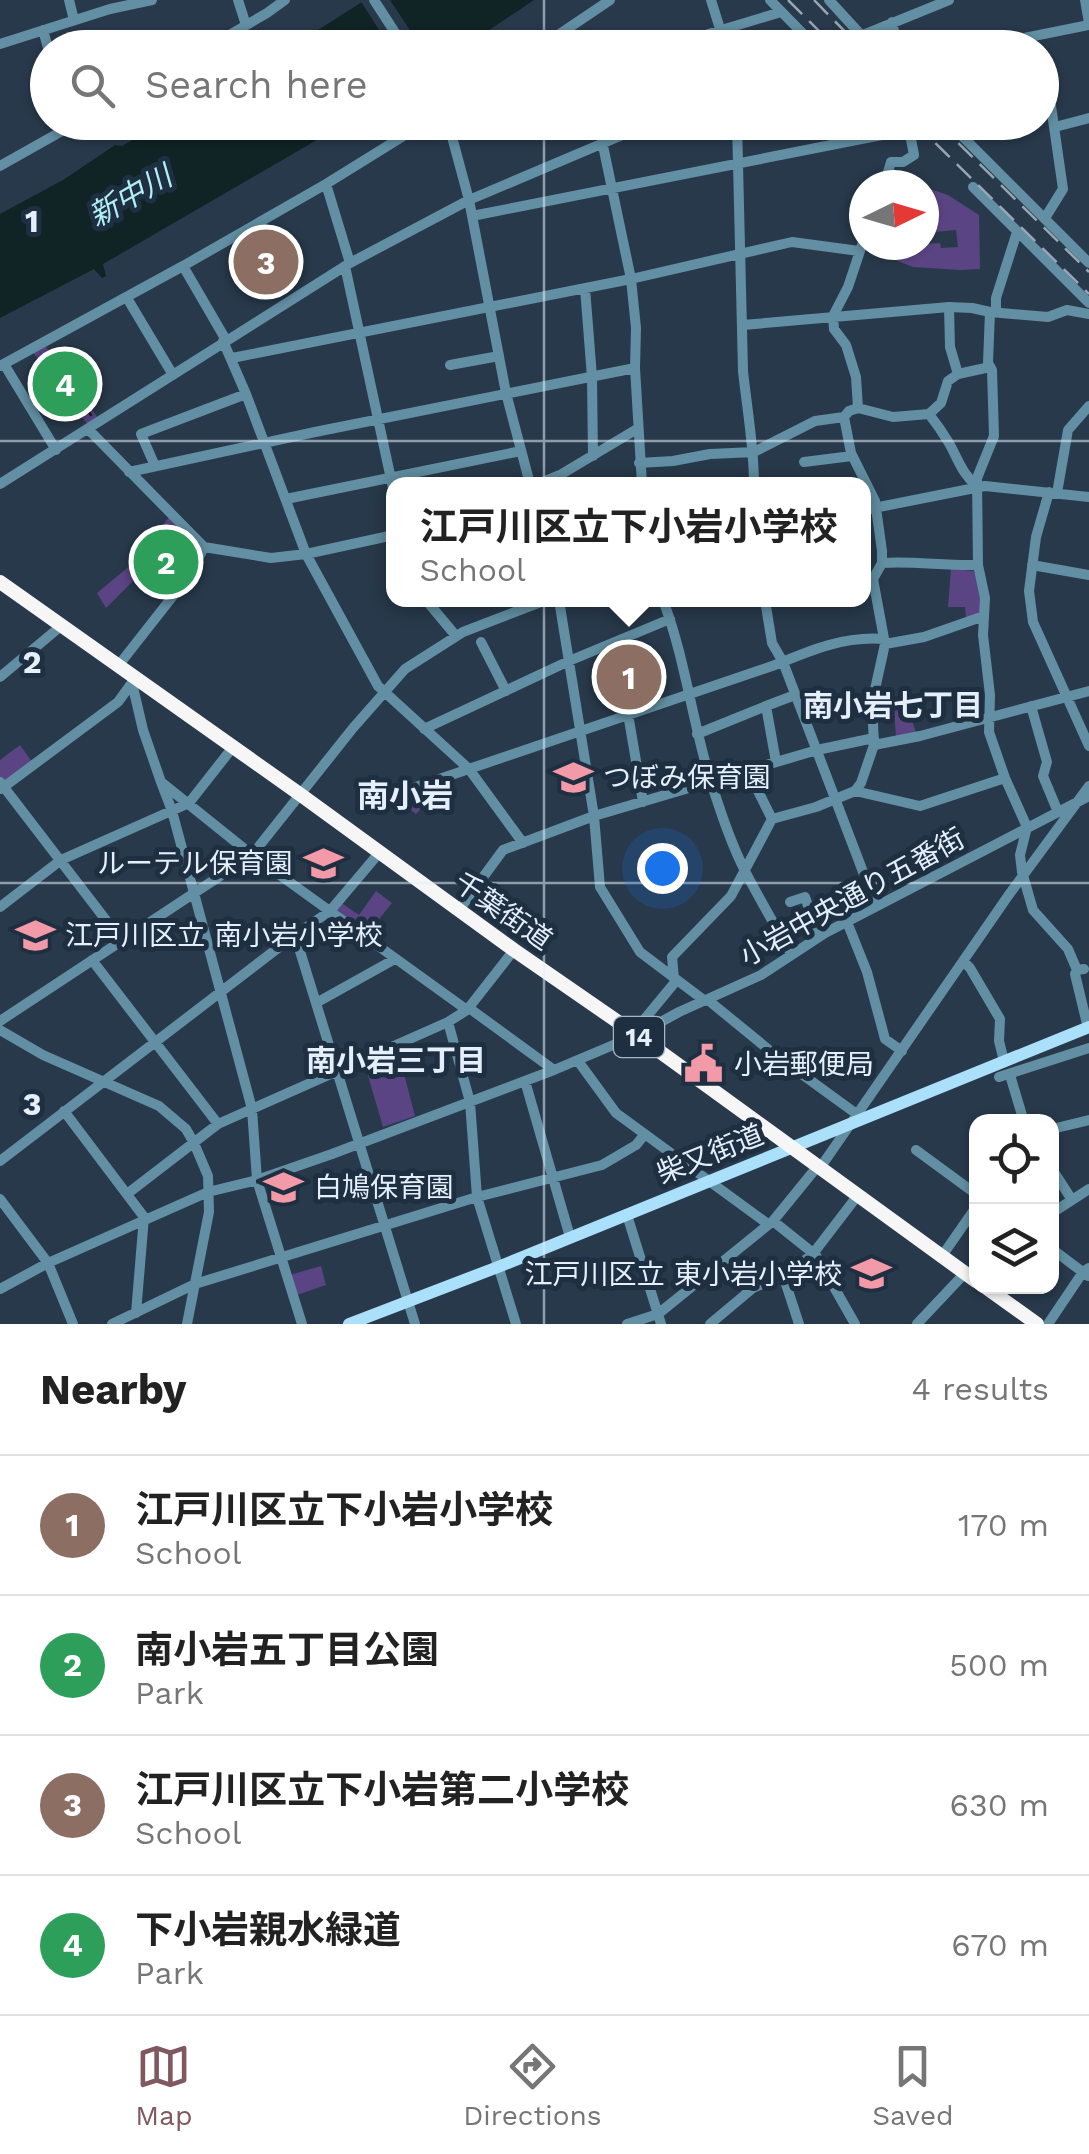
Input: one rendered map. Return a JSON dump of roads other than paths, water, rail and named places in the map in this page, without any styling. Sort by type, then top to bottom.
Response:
[{"type":"highway","name":"千葉街道","points":[[0,582],[969,1276]]},
{"type":"highway","points":[[995,1294],[1036,1324]]},
{"type":"main road","name":"柴又街道","points":[[348,1324],[709,1182],[855,1119],[1004,1071],[1089,1027]]},
{"type":"street","points":[[68,0],[74,20]]},
{"type":"street","points":[[43,30],[152,0]]},
{"type":"street","points":[[238,0],[246,25]]},
{"type":"street","points":[[238,30],[272,4],[285,0]]},
{"type":"street","points":[[374,0],[393,30]]},
{"type":"street","points":[[566,30],[610,0]]},
{"type":"street","points":[[711,0],[720,30],[781,12]]},
{"type":"street","points":[[770,0],[800,30]]},
{"type":"street","points":[[830,0],[858,30]]},
{"type":"street","points":[[872,30],[949,0]]},
{"type":"street","points":[[1059,30],[1089,24],[1085,0]]},
{"type":"street","points":[[892,22],[894,30]]},
{"type":"street","points":[[0,44],[30,34]]},
{"type":"street","points":[[1059,127],[1089,118]]},
{"type":"street","points":[[0,166],[45,140]]},
{"type":"street","points":[[56,450],[2,365],[127,298],[397,140]]},
{"type":"street","points":[[453,140],[472,216],[506,393],[528,477]]},
{"type":"street","points":[[0,484],[347,264],[468,200],[608,140]]},
{"type":"street","points":[[737,140],[746,409],[754,477]]},
{"type":"street","points":[[472,216],[855,140]]},
{"type":"street","points":[[889,170],[891,162],[904,162],[914,156],[909,140]]},
{"type":"street","points":[[964,140],[1089,263]]},
{"type":"street","points":[[1045,218],[1063,188],[1056,140]]},
{"type":"street","points":[[603,142],[631,279],[641,477]]},
{"type":"street","points":[[326,184],[347,264],[390,477]]},
{"type":"street","points":[[972,188],[1089,303]]},
{"type":"street","points":[[1018,232],[993,312],[988,363],[992,370],[994,436],[976,486],[989,732],[1027,827],[1020,855],[1033,910],[1080,969],[1075,974],[1089,1027]]},
{"type":"street","points":[[232,358],[631,279],[792,242],[849,250]]},
{"type":"street","points":[[856,260],[848,287],[832,316],[856,376],[858,408]]},
{"type":"street","points":[[183,266],[225,341],[306,554],[344,626],[383,692],[469,769],[523,843]]},
{"type":"street","points":[[585,288],[593,456]]},
{"type":"street","points":[[127,298],[173,375]]},
{"type":"street","points":[[743,325],[949,307],[1048,317],[1067,310],[1089,314]]},
{"type":"street","points":[[949,307],[950,347],[958,374]]},
{"type":"street","points":[[450,365],[498,356]]},
{"type":"street","points":[[863,477],[848,445],[844,417],[849,410],[858,408],[893,417],[929,414],[942,403],[948,381],[958,374],[990,367]]},
{"type":"street","points":[[130,472],[635,368]]},
{"type":"street","points":[[155,466],[140,434],[246,394]]},
{"type":"street","points":[[1089,406],[1068,430],[1053,492],[1036,537],[1028,591],[1033,622],[1089,746]]},
{"type":"street","points":[[929,414],[967,478],[976,486]]},
{"type":"street","points":[[640,463],[754,452],[814,420],[844,417]]},
{"type":"street","points":[[88,429],[204,547],[271,558],[386,537]]},
{"type":"street","points":[[552,477],[637,430]]},
{"type":"street","points":[[395,477],[521,450]]},
{"type":"street","points":[[804,462],[852,456]]},
{"type":"street","points":[[286,499],[386,479]]},
{"type":"street","points":[[871,508],[976,486],[1089,496]]},
{"type":"street","points":[[871,513],[882,563]]},
{"type":"street","points":[[118,666],[191,574],[204,547]]},
{"type":"street","points":[[871,574],[882,563],[978,565]]},
{"type":"street","points":[[1032,565],[1089,576]]},
{"type":"street","points":[[637,1036],[638,1027],[675,979],[672,958],[731,896],[772,819],[836,800],[855,792],[861,783],[874,742],[872,702],[884,642],[871,585]]},
{"type":"street","points":[[432,607],[456,636]]},
{"type":"street","points":[[0,1021],[252,855],[405,668],[456,636],[528,607]]},
{"type":"street","points":[[560,607],[594,816],[600,887],[637,949],[855,1119]]},
{"type":"street","points":[[666,607],[711,782],[745,870],[791,954]]},
{"type":"street","points":[[767,607],[772,643],[796,694],[876,906]]},
{"type":"street","points":[[407,790],[783,662],[809,649],[862,637],[884,642],[924,637],[984,616]]},
{"type":"street","points":[[424,729],[670,619]]},
{"type":"street","points":[[0,677],[61,626]]},
{"type":"street","points":[[481,642],[506,691]]},
{"type":"street","points":[[134,681],[144,730],[172,812],[252,1109],[256,1180],[302,1324]]},
{"type":"street","points":[[122,941],[1,787],[118,702],[134,681]]},
{"type":"street","points":[[459,910],[504,850],[594,816],[817,750],[990,718],[1089,691]]},
{"type":"street","points":[[698,734],[796,694]]},
{"type":"street","points":[[766,706],[776,762]]},
{"type":"street","points":[[1031,706],[1047,762],[1043,776],[1058,812]]},
{"type":"street","points":[[628,714],[643,802]]},
{"type":"street","points":[[0,907],[61,860],[188,802],[233,747]]},
{"type":"street","points":[[748,771],[772,819]]},
{"type":"street","points":[[855,792],[920,806],[1005,778]]},
{"type":"street","points":[[162,782],[252,855],[554,1070]]},
{"type":"street","points":[[627,1324],[660,1319],[770,1222],[818,1168],[1089,786]]},
{"type":"street","name":"小岩中央通り五番街","points":[[0,1289],[48,1262],[208,1192],[256,1180],[637,1036],[761,975],[819,936],[1089,796]]},
{"type":"street","points":[[0,1161],[330,910],[378,853]]},
{"type":"street","points":[[790,902],[805,896],[819,936]]},
{"type":"street","points":[[847,922],[885,1039],[902,1050]]},
{"type":"street","points":[[295,934],[415,1324]]},
{"type":"street","points":[[127,1194],[218,1124],[448,1022],[468,1009],[514,950]]},
{"type":"street","points":[[316,1003],[395,959]]},
{"type":"street","points":[[92,960],[218,1124]]},
{"type":"street","points":[[963,961],[1000,1020],[998,1041],[1004,1071],[1021,1114]]},
{"type":"street","points":[[448,1022],[470,1102],[477,1197],[516,1324]]},
{"type":"street","points":[[0,1030],[43,1055],[159,1106],[186,1129],[208,1176],[208,1212],[187,1324]]},
{"type":"street","points":[[1004,1071],[1089,1048]]},
{"type":"street","points":[[578,1060],[616,1113],[709,1182],[814,1252],[855,1324]]},
{"type":"street","points":[[525,1081],[570,1237]]},
{"type":"street","points":[[64,1111],[144,1217],[136,1312]]},
{"type":"street","points":[[1059,1126],[1089,1120]]},
{"type":"street","points":[[112,1324],[195,1284],[477,1197],[602,1166],[636,1145],[645,1134]]},
{"type":"street","points":[[916,1150],[969,1189]]},
{"type":"street","points":[[1059,1180],[1072,1200]]},
{"type":"street","points":[[1059,1208],[1089,1189]]},
{"type":"street","points":[[715,1322],[753,1288],[783,1274],[814,1252],[858,1196]]},
{"type":"street","points":[[0,1199],[48,1262],[73,1324]]},
{"type":"street","points":[[627,1215],[660,1319]]},
{"type":"street","points":[[942,1256],[969,1216]]},
{"type":"street","points":[[1048,1324],[1087,1273],[1059,1254]]},
{"type":"street","points":[[783,1274],[799,1324]]},
{"type":"street","points":[[917,1324],[969,1279]]},
{"type":"water","points":[[365,0],[534,0],[489,30],[318,30]]},
{"type":"water","name":"新中川","points":[[132,140],[317,140],[103,264],[106,276],[102,278],[94,269],[0,318],[0,214],[63,180],[115,145]]},
{"type":"waterway","points":[[48,358],[91,415]]},
{"type":"railway","points":[[788,0],[818,30]]},
{"type":"railway","points":[[814,0],[843,30]]},
{"type":"railway","points":[[932,140],[1089,294]]},
{"type":"railway","points":[[955,140],[1089,272]]},
{"type":"place","name":"江戸川区立下小岩第二小学校","points":[[266,262]]},
{"type":"place","name":"下小岩親水緑道","points":[[65,384]]},
{"type":"place","name":"南小岩五丁目公園","points":[[166,562]]},
{"type":"place","name":"江戸川区立下小岩小学校","points":[[629,677]]},
{"type":"place","name":"つぼみ保育園","points":[[573,777]]},
{"type":"place","name":"ルーテル保育園","points":[[323,863]]},
{"type":"place","name":"江戸川区立 南小岩小学校","points":[[35,935]]},
{"type":"place","name":"小岩郵便局","points":[[704,1064]]},
{"type":"place","name":"白鳩保育園","points":[[284,1187]]},
{"type":"place","name":"江戸川区立 東小岩小学校","points":[[872,1274]]},
{"type":"district","name":"南小岩七丁目","points":[[893,705]]},
{"type":"district","name":"南小岩","points":[[405,796]]},
{"type":"district","name":"南小岩三丁目","points":[[396,1060]]}]
